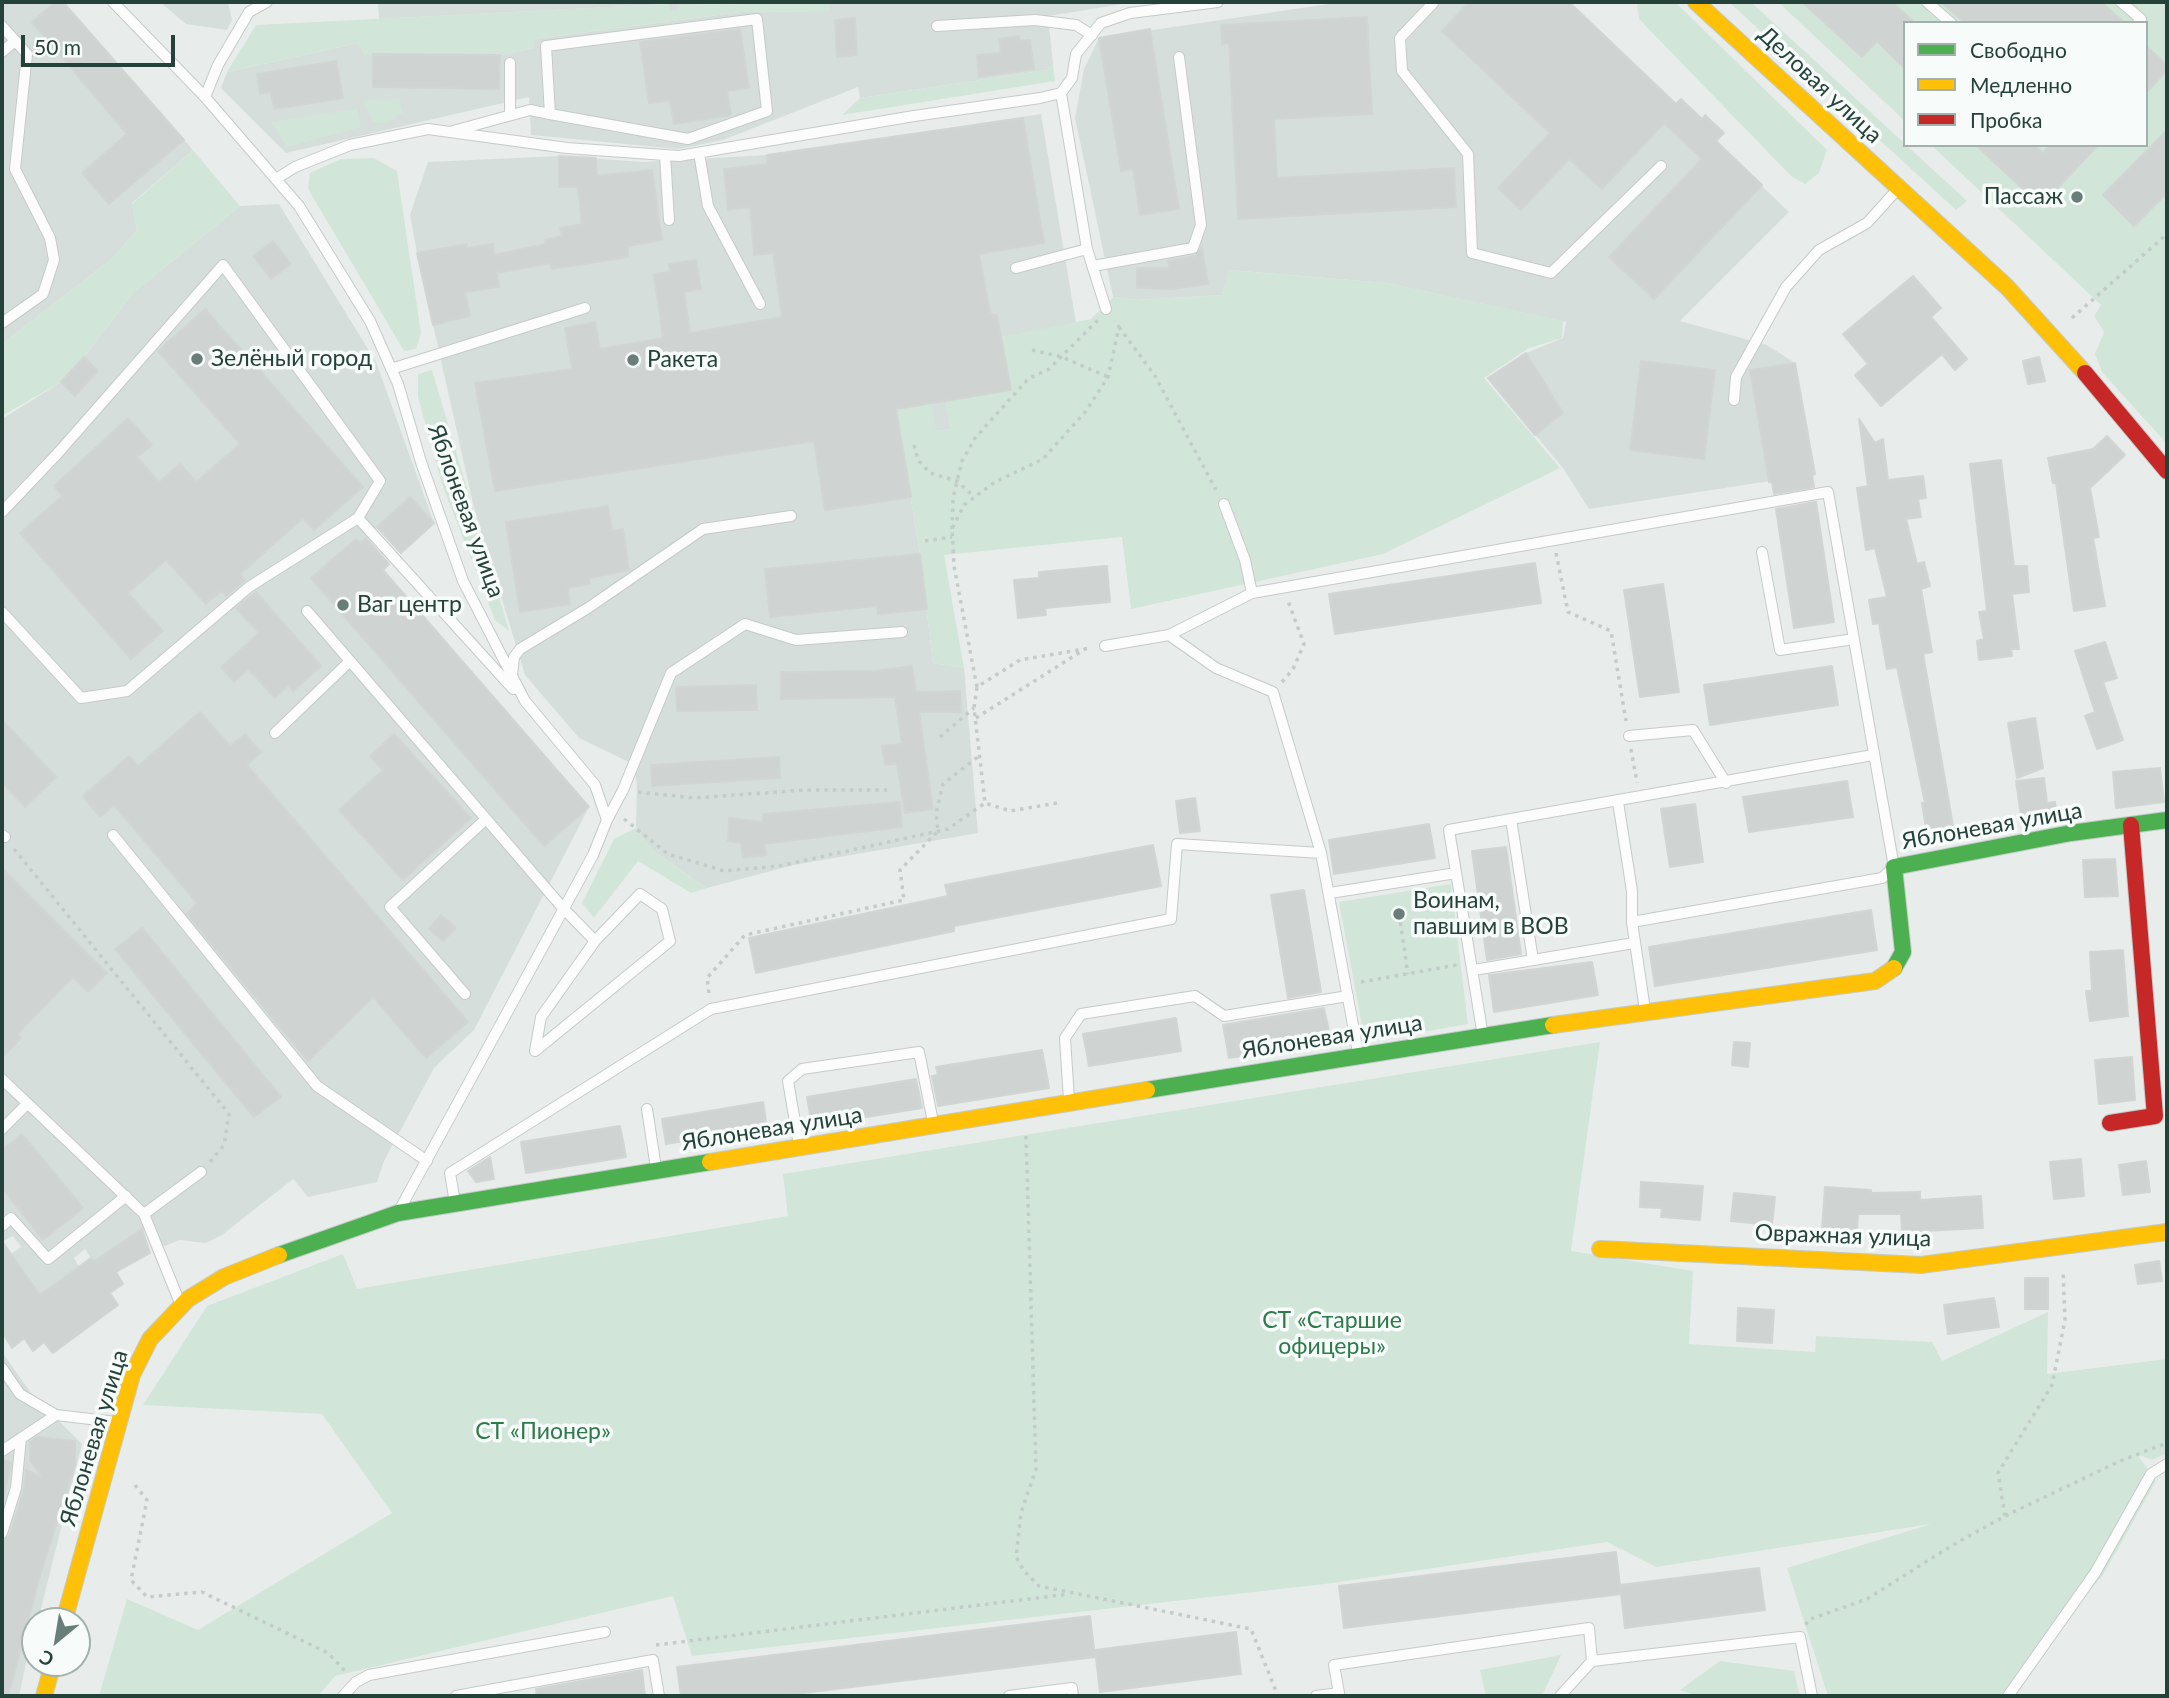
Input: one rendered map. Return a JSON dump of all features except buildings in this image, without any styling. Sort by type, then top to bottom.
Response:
[{"type":"street","name":"Деловая улица","points":[[1696,2],[2037,317],[2167,471]]},
{"type":"street","name":"Яблоневая улица","points":[[68,1607],[132,1375],[150,1339],[181,1306],[224,1277],[398,1213],[1482,1035],[1645,1010],[1875,981],[1893,971],[1903,952],[1894,867],[2167,820]]},
{"type":"street","points":[[2110,1123],[2155,1116],[2131,825]]},
{"type":"street","name":"Овражная улица","points":[[1600,1249],[1921,1265],[2167,1232]]},
{"type":"street","points":[[44,1696],[49,1677]]},
{"type":"lane","name":"Яблоневая улица","points":[[113,2],[205,97],[299,206],[370,321],[391,369],[464,581],[525,701],[595,785],[607,820]]},
{"type":"lane","points":[[205,97],[218,65],[249,12],[267,2]]},
{"type":"lane","points":[[276,178],[295,167],[351,145],[428,129],[567,148],[665,155],[699,153],[1061,93],[1072,78],[1076,54],[1101,23],[1130,13],[1218,2]]},
{"type":"lane","points":[[1434,2],[1400,38],[1402,71],[1468,154],[1472,253],[1551,273],[1661,166]]},
{"type":"lane","points":[[1927,2],[1949,21]]},
{"type":"lane","points":[[2121,2],[2141,19],[2140,21]]},
{"type":"lane","points":[[448,132],[530,110],[550,114],[688,139],[767,111],[757,19],[546,46],[550,114]]},
{"type":"lane","points":[[937,26],[1035,20],[1076,25],[1092,35]]},
{"type":"lane","points":[[2,26],[27,54],[15,169],[50,238],[54,260],[43,294],[2,323]]},
{"type":"lane","points":[[2,52],[15,41]]},
{"type":"lane","points":[[1093,266],[1193,248],[1201,225],[1179,57]]},
{"type":"lane","points":[[510,63],[510,115]]},
{"type":"lane","points":[[1061,93],[1087,249],[1106,309]]},
{"type":"lane","points":[[699,153],[708,206],[760,304]]},
{"type":"lane","points":[[665,155],[669,220]]},
{"type":"lane","points":[[1734,400],[1736,377],[1786,287],[1819,250],[1867,223],[1899,188]]},
{"type":"lane","points":[[1016,268],[1087,249]]},
{"type":"lane","points":[[2,512],[58,453],[223,265],[380,481],[358,518],[249,587],[127,691],[81,698],[2,612]]},
{"type":"lane","points":[[391,369],[585,308]]},
{"type":"lane","points":[[1105,646],[1170,635],[1252,593],[1828,492],[1894,867],[1882,878],[1632,922]]},
{"type":"lane","points":[[1224,504],[1245,559],[1252,593]]},
{"type":"lane","points":[[512,676],[514,657],[520,649],[587,608],[704,529],[791,516]]},
{"type":"lane","points":[[358,518],[525,701]]},
{"type":"lane","points":[[1762,552],[1780,650],[1854,639]]},
{"type":"lane","points":[[307,611],[562,907],[595,941]]},
{"type":"lane","points":[[398,1213],[562,907],[593,855],[671,673],[745,624],[796,640],[902,632]]},
{"type":"lane","points":[[1170,635],[1216,668],[1273,692],[1321,853],[1358,1055]]},
{"type":"lane","points":[[275,733],[350,661]]},
{"type":"lane","points":[[1629,736],[1693,730],[1726,783]]},
{"type":"lane","points":[[1482,1035],[1449,830],[1873,755]]},
{"type":"lane","points":[[1618,802],[1632,891],[1634,943],[1645,1010]]},
{"type":"lane","points":[[465,994],[390,907],[486,819]]},
{"type":"lane","points":[[1511,819],[1533,960]]},
{"type":"lane","points":[[113,835],[317,1086],[427,1161]]},
{"type":"lane","points":[[455,1204],[450,1173],[711,1009],[1171,919],[1177,844],[1321,853]]},
{"type":"lane","points":[[1330,893],[1457,873]]},
{"type":"lane","points":[[640,894],[662,909],[670,941],[535,1051],[541,1017],[595,941],[640,894]]},
{"type":"lane","points":[[1473,966],[1533,960],[1634,943]]},
{"type":"lane","points":[[1069,1103],[1065,1038],[1081,1014],[1195,996],[1224,1016],[1347,990]]},
{"type":"lane","points":[[800,1147],[788,1081],[802,1069],[919,1052],[934,1125]]},
{"type":"lane","points":[[2,1079],[144,1214],[181,1306]]},
{"type":"lane","points":[[2,1129],[27,1104]]},
{"type":"lane","points":[[647,1109],[656,1171]]},
{"type":"lane","points":[[144,1214],[201,1172]]},
{"type":"lane","points":[[2,1226],[11,1218],[48,1259],[126,1196]]},
{"type":"lane","points":[[2,1368],[20,1394],[56,1415],[118,1423]]},
{"type":"lane","points":[[2,1451],[56,1415]]},
{"type":"lane","points":[[2,1533],[16,1488],[22,1438]]},
{"type":"lane","points":[[2008,1696],[2095,1573],[2151,1474],[2167,1464]]},
{"type":"lane","points":[[1316,1696],[1339,1695],[1334,1664],[1589,1628],[1592,1661]]},
{"type":"lane","points":[[343,1696],[356,1682],[369,1675],[605,1632]]},
{"type":"lane","points":[[1560,1696],[1592,1661],[1800,1637],[1812,1696]]},
{"type":"lane","points":[[456,1696],[653,1660],[659,1696]]},
{"type":"lane","points":[[1009,1696],[1072,1688],[1073,1696]]},
{"type":"path","points":[[2071,319],[2167,234]]},
{"type":"path","points":[[985,803],[974,708],[977,687],[954,566],[952,537],[953,498],[962,461],[975,438],[1028,379],[1049,369],[1106,309],[1155,376],[1224,504]]},
{"type":"path","points":[[952,529],[964,505],[995,482],[1043,459],[1086,411],[1108,377],[1119,327]]},
{"type":"path","points":[[1032,350],[1062,357],[1108,377]]},
{"type":"path","points":[[914,445],[918,460],[930,473],[957,481],[974,498]]},
{"type":"path","points":[[925,541],[952,537]]},
{"type":"path","points":[[1553,541],[1568,612],[1611,631],[1639,798]]},
{"type":"path","points":[[1273,692],[1293,669],[1304,644],[1283,588]]},
{"type":"path","points":[[977,687],[1020,660],[1105,646]]},
{"type":"path","points":[[975,719],[1087,648]]},
{"type":"path","points":[[940,737],[974,708]]},
{"type":"path","points":[[938,831],[936,813],[943,784],[979,756]]},
{"type":"path","points":[[623,790],[694,798],[805,790],[887,790]]},
{"type":"path","points":[[985,803],[1010,811],[1057,803]]},
{"type":"path","points":[[614,807],[668,854],[724,871],[779,866],[938,831],[961,822],[985,803]]},
{"type":"path","points":[[711,1009],[706,978],[745,935],[904,900],[900,870],[938,831]]},
{"type":"path","points":[[3,836],[229,1114],[224,1145],[201,1172]]},
{"type":"path","points":[[1398,914],[1408,974]]},
{"type":"path","points":[[1347,990],[1408,974],[1473,966]]},
{"type":"path","points":[[1025,1110],[1036,1469],[1021,1513],[1016,1557],[1039,1586],[1251,1629],[1278,1696]]},
{"type":"path","points":[[2005,1516],[1998,1473],[2052,1385],[2065,1320],[2062,1246]]},
{"type":"path","points":[[1800,1637],[1808,1620],[1867,1599],[1951,1546],[2005,1516],[2120,1461],[2167,1443]]},
{"type":"path","points":[[135,1485],[147,1500],[131,1580],[147,1597],[202,1592],[328,1653],[356,1682]]},
{"type":"path","points":[[653,1660],[652,1646],[1075,1594]]},
{"type":"shaded area","points":[[2,2],[63,2],[193,150],[132,203],[137,230],[113,258],[2,344]]},
{"type":"shaded area","points":[[160,2],[228,2],[232,20],[227,30],[186,24]]},
{"type":"shaded area","points":[[378,2],[1136,2],[1048,16],[1053,64],[1047,70],[860,98],[858,87],[723,140],[678,149],[531,135],[529,97],[286,153],[221,88],[227,72],[358,43],[365,54],[500,55],[534,48],[533,39],[741,12],[829,11],[828,3],[678,5],[678,11],[669,11],[668,4],[379,19]]},
{"type":"shaded area","points":[[1342,2],[1569,2],[1676,104],[1681,99],[1702,118],[1705,115],[1724,133],[1716,142],[1789,212],[1680,321],[1767,345],[1795,363],[1815,474],[1589,509],[1563,468],[1488,378],[1526,353],[1563,338],[1566,322],[1386,283],[1229,270],[1222,295],[1137,300],[1113,297],[1075,118],[1084,69],[1099,38]]},
{"type":"shaded area","points":[[1041,114],[1076,323],[1002,337],[1011,390],[950,429],[936,431],[896,409],[920,554],[933,663],[964,668],[978,833],[794,865],[707,888],[653,851],[636,828],[637,783],[633,764],[579,738],[525,675],[474,508],[417,253],[410,215],[428,162],[559,156],[643,162],[767,155]]},
{"type":"shaded area","points":[[279,204],[376,362],[434,523],[379,526],[362,546],[589,807],[474,1030],[434,1068],[384,1161],[377,1182],[308,1197],[293,1179],[222,1235],[206,1243],[179,1240],[165,1246],[152,1245],[143,1229],[131,1235],[133,1239],[93,1262],[85,1249],[74,1258],[79,1267],[40,1295],[11,1254],[21,1247],[13,1236],[2,1242],[2,419],[61,382],[84,357],[133,293],[240,206]]},
{"type":"shaded area","points":[[2,1352],[31,1393],[82,1444],[41,1607],[21,1607],[23,1677],[19,1696],[2,1696]]},
{"type":"green space","points":[[1637,2],[1675,2],[1827,150],[1819,173],[1805,184],[1791,176],[1639,19]]},
{"type":"green space","points":[[1729,2],[1751,2],[1903,142],[1903,147],[1908,147],[1967,201],[1956,210]]},
{"type":"green space","name":"Пассаж","points":[[1778,2],[2167,2],[2167,444],[2102,372],[2095,354],[2104,332],[2094,316],[2101,305],[1933,147],[2148,147],[2148,21],[1903,21],[1903,119]]},
{"type":"green space","points":[[829,3],[830,11],[741,12],[533,39],[534,48],[500,55],[365,54],[358,43],[227,72],[256,25],[669,4],[670,11],[677,11],[677,5]]},
{"type":"green space","points":[[1053,64],[1055,81],[842,115],[860,98],[1047,70]]},
{"type":"green space","points":[[399,99],[403,112],[387,123],[373,123],[364,101]]},
{"type":"green space","points":[[357,109],[361,127],[287,147],[271,122]]},
{"type":"green space","points":[[193,150],[240,206],[133,293],[84,357],[61,382],[2,416],[2,344],[113,258],[137,230],[132,204]]},
{"type":"green space","points":[[374,158],[397,171],[421,333],[416,349],[404,351],[308,189],[310,173],[341,159]]},
{"type":"green space","points":[[1228,270],[1386,283],[1563,321],[1562,338],[1529,348],[1484,378],[1560,468],[1383,554],[1131,609],[1122,537],[944,555],[964,668],[933,663],[920,554],[896,409],[932,403],[936,431],[950,429],[945,401],[1011,390],[1002,337],[1091,319],[1113,297],[1137,300],[1222,295]]},
{"type":"green space","points":[[432,370],[509,631],[495,620],[443,487],[418,397],[418,374]]},
{"type":"green space","points":[[636,828],[653,851],[707,888],[691,893],[638,861],[594,918],[582,903],[614,839]]},
{"type":"green space","points":[[1451,884],[1468,1024],[1365,1042],[1339,902]]},
{"type":"green space","name":"СТ «Старшие офицеры»","points":[[1600,1042],[1571,1251],[1693,1271],[1689,1344],[1815,1352],[1816,1336],[1932,1342],[1942,1361],[2048,1312],[2047,1374],[2167,1359],[2167,1453],[2152,1460],[2137,1454],[2156,1481],[2103,1575],[2000,1696],[1828,1696],[1787,1568],[1931,1524],[1656,1567],[1607,1542],[1333,1583],[692,1656],[673,1596],[335,1676],[318,1696],[99,1696],[127,1599],[198,1630],[392,1513],[322,1414],[143,1405],[207,1306],[343,1254],[357,1289],[788,1216],[783,1174]]},
{"type":"green space","points":[[1561,1655],[1542,1696],[1486,1696],[1480,1670]]},
{"type":"green space","points":[[1720,1661],[1794,1671],[1800,1696],[1685,1696],[1691,1694],[1680,1690]]},
{"type":"traffic: fast","points":[[1894,968],[1903,952],[1894,867],[2071,833],[2167,820]]},
{"type":"traffic: fast","points":[[1147,1090],[1553,1025]]},
{"type":"traffic: fast","points":[[279,1255],[398,1213],[710,1162]]},
{"type":"traffic: slow","points":[[1696,2],[2007,287],[2085,373]]},
{"type":"traffic: slow","points":[[1553,1025],[1875,981],[1894,968]]},
{"type":"traffic: slow","points":[[710,1162],[1147,1090]]},
{"type":"traffic: slow","points":[[1600,1249],[1921,1265],[2167,1232]]},
{"type":"traffic: slow","points":[[68,1607],[132,1375],[150,1339],[188,1299],[224,1277],[279,1255]]},
{"type":"traffic: slow","points":[[44,1696],[49,1677]]},
{"type":"traffic: jam","points":[[2085,373],[2167,471]]},
{"type":"traffic: jam","points":[[2110,1123],[2155,1116],[2131,825]]},
{"type":"place","name":"Пассаж","points":[[2077,197]]},
{"type":"place","name":"Зелёный город","points":[[197,359]]},
{"type":"place","name":"Ракета","points":[[633,360]]},
{"type":"place","name":"Ваг центр","points":[[343,605]]},
{"type":"place","name":"Воинам, павшим в ВОВ","points":[[1399,914]]},
{"type":"park label","name":"СТ «Пионер»","points":[[543,1432]]}]
